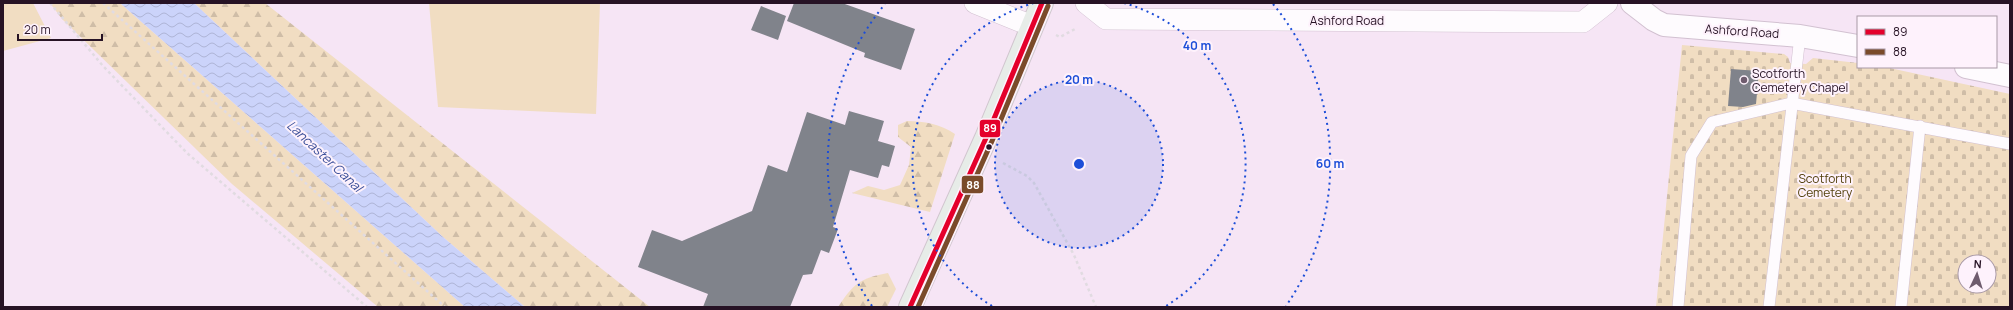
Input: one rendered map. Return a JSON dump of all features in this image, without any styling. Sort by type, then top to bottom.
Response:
[{"type":"main road","points":[[910,307],[981,149],[1042,3]]},
{"type":"street","points":[[975,3],[1032,26]]},
{"type":"street","points":[[1086,3],[1106,18]]},
{"type":"street","name":"Ashford Road","points":[[1106,18],[1583,22],[1607,3]]},
{"type":"street","name":"Ashford Road","points":[[1632,3],[1654,20],[1664,25],[1800,36],[1857,46]]},
{"type":"street","points":[[1971,68],[2010,76]]},
{"type":"lane","points":[[1769,307],[1791,103],[1800,36]]},
{"type":"lane","points":[[1678,307],[1691,156],[1712,122],[1791,103],[2010,144]]},
{"type":"lane","points":[[1901,307],[1920,126]]},
{"type":"path","points":[[50,3],[103,66],[187,153],[367,307]]},
{"type":"path","points":[[103,3],[445,307]]},
{"type":"path","points":[[1032,26],[1060,37],[1075,29],[1106,18]]},
{"type":"path","points":[[981,149],[1027,176],[1034,183],[1074,255],[1096,307]]},
{"type":"green space","points":[[3,3],[33,3],[51,38],[3,51]]},
{"type":"green space","points":[[50,3],[120,3],[465,307],[378,307],[232,184],[62,19]]},
{"type":"green space","points":[[194,3],[265,3],[650,307],[525,307],[443,237]]},
{"type":"green space","points":[[429,3],[600,3],[596,114],[438,107]]},
{"type":"green space","name":"Scotforth Cemetery","points":[[1682,45],[1784,54],[1788,57],[1790,63],[1806,64],[1813,58],[1857,63],[1857,68],[1890,68],[2010,94],[2010,307],[1656,307]]},
{"type":"green space","points":[[907,121],[932,124],[955,134],[930,212],[852,193],[868,186],[884,190],[900,185],[909,165],[911,147],[898,137],[898,125]]},
{"type":"green space","points":[[888,273],[896,289],[887,307],[838,307],[853,287],[858,283],[870,277]]},
{"type":"water","name":"Lancaster Canal","points":[[120,3],[194,3],[443,237],[525,307],[465,307]]},
{"type":"building","points":[[794,3],[842,3],[915,29],[901,70],[864,57],[865,53],[787,21]]},
{"type":"building","points":[[761,6],[786,16],[778,40],[751,30]]},
{"type":"building","name":"Scotforth Cemetery Chapel","points":[[1731,69],[1759,71],[1756,104],[1743,107],[1728,106]]},
{"type":"building","points":[[849,111],[884,121],[878,141],[895,146],[889,167],[882,165],[878,178],[850,170],[833,227],[838,229],[829,253],[821,250],[812,274],[803,275],[790,307],[703,307],[708,294],[638,267],[652,230],[682,241],[752,211],[768,165],[787,172],[807,112],[845,125]]},
{"type":"transit line","name":"89","points":[[910,307],[986,138],[1042,3]]},
{"type":"transit line","name":"88","points":[[918,307],[992,141],[1048,6]]},
{"type":"place","name":"Scotforth Cemetery Chapel","points":[[1744,80]]}]
